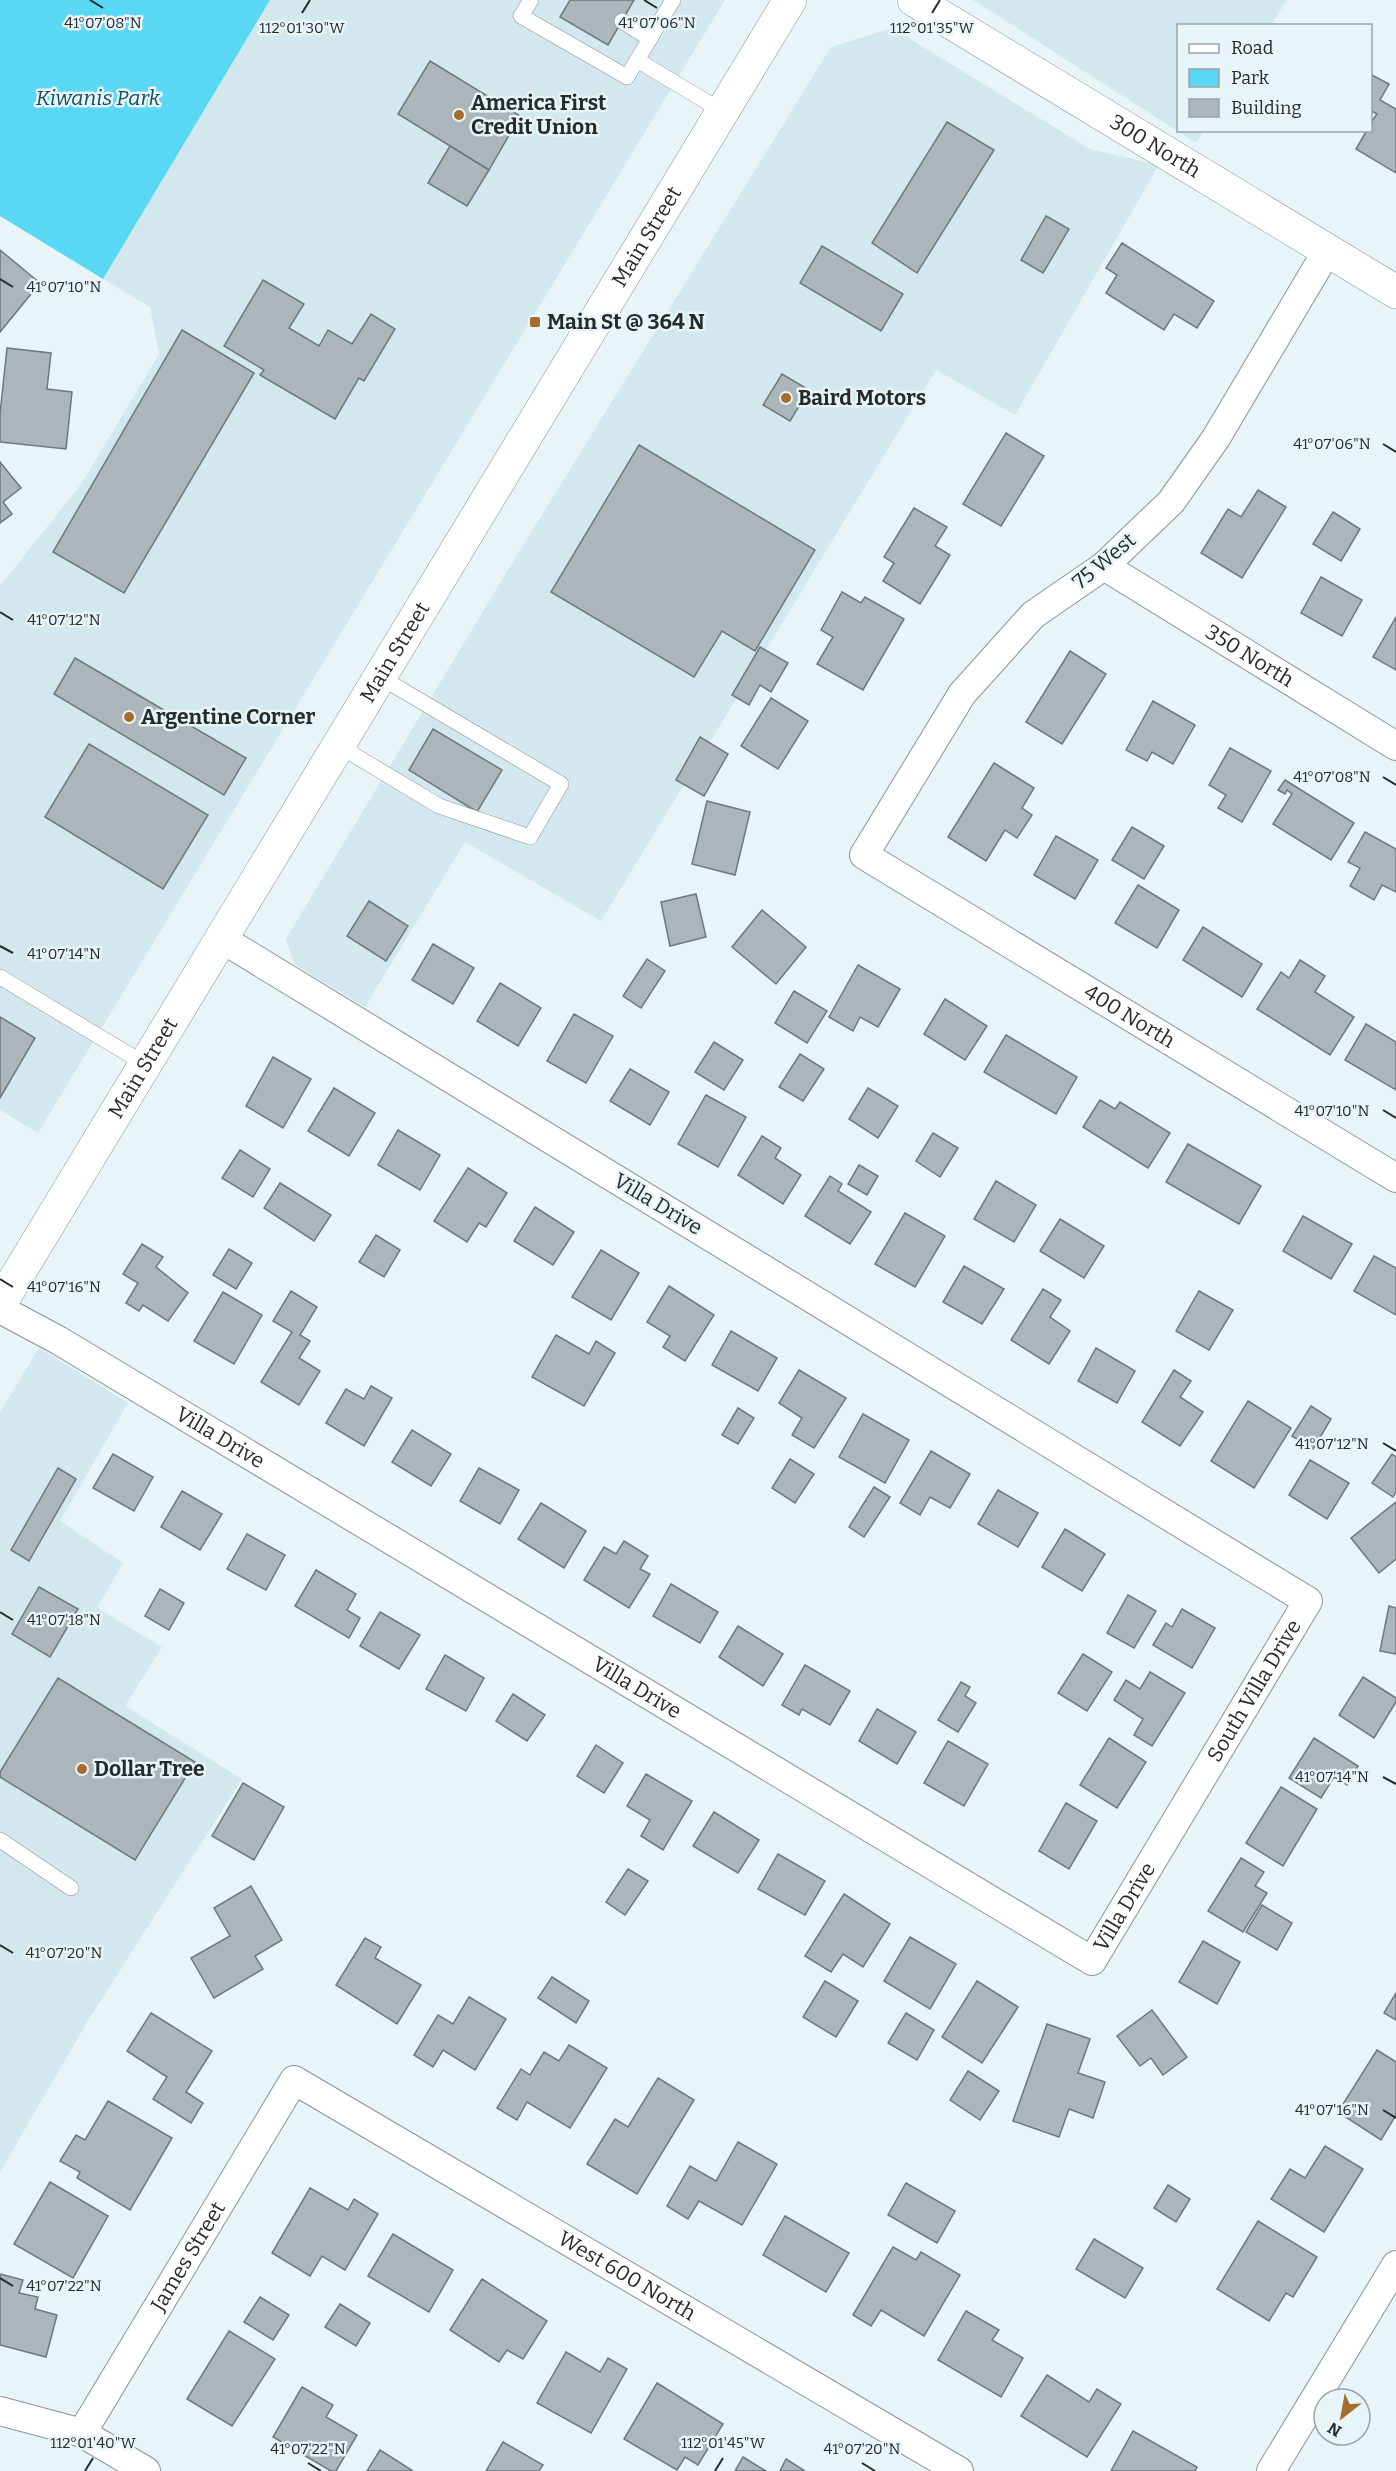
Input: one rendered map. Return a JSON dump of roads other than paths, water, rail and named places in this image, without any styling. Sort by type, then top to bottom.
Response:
[{"type":"main road","name":"Main Street","points":[[0,1304],[790,0]]},
{"type":"main road","name":"300 North","points":[[914,0],[1396,292]]},
{"type":"street","name":"75 West","points":[[864,855],[963,694],[1033,615],[1104,566],[1171,502],[1210,447],[1327,251]]},
{"type":"street","name":"350 North","points":[[1104,566],[1396,746]]},
{"type":"street","name":"400 North","points":[[864,855],[1396,1178]]},
{"type":"street","name":"Villa Drive","points":[[222,939],[1308,1601]]},
{"type":"street","name":"Villa Drive","points":[[0,1309],[62,1342],[1092,1961],[1200,1781]]},
{"type":"street","name":"South Villa Drive","points":[[1200,1781],[1308,1601]]},
{"type":"street","name":"James Street","points":[[82,2433],[294,2080]]},
{"type":"street","name":"West 600 North","points":[[294,2080],[959,2471]]},
{"type":"street","points":[[1271,2471],[1396,2265]]},
{"type":"street","points":[[0,2411],[82,2433],[146,2471]]},
{"type":"lane","points":[[531,0],[521,16],[627,77],[671,1]]},
{"type":"lane","points":[[621,21],[650,39]]},
{"type":"lane","points":[[637,60],[722,111]]},
{"type":"lane","points":[[339,746],[439,806],[530,837],[561,784],[380,677]]},
{"type":"lane","points":[[0,977],[145,1064]]},
{"type":"lane","points":[[0,1840],[71,1888]]},
{"type":"place","name":"America First Credit Union","points":[[459,115]]},
{"type":"place","name":"Main St @ 364 N","points":[[535,322]]},
{"type":"place","name":"Baird Motors","points":[[786,398]]},
{"type":"place","name":"Argentine Corner","points":[[129,717]]},
{"type":"place","name":"Dollar Tree","points":[[82,1769]]},
{"type":"park label","name":"Kiwanis Park","points":[[98,98]]}]
